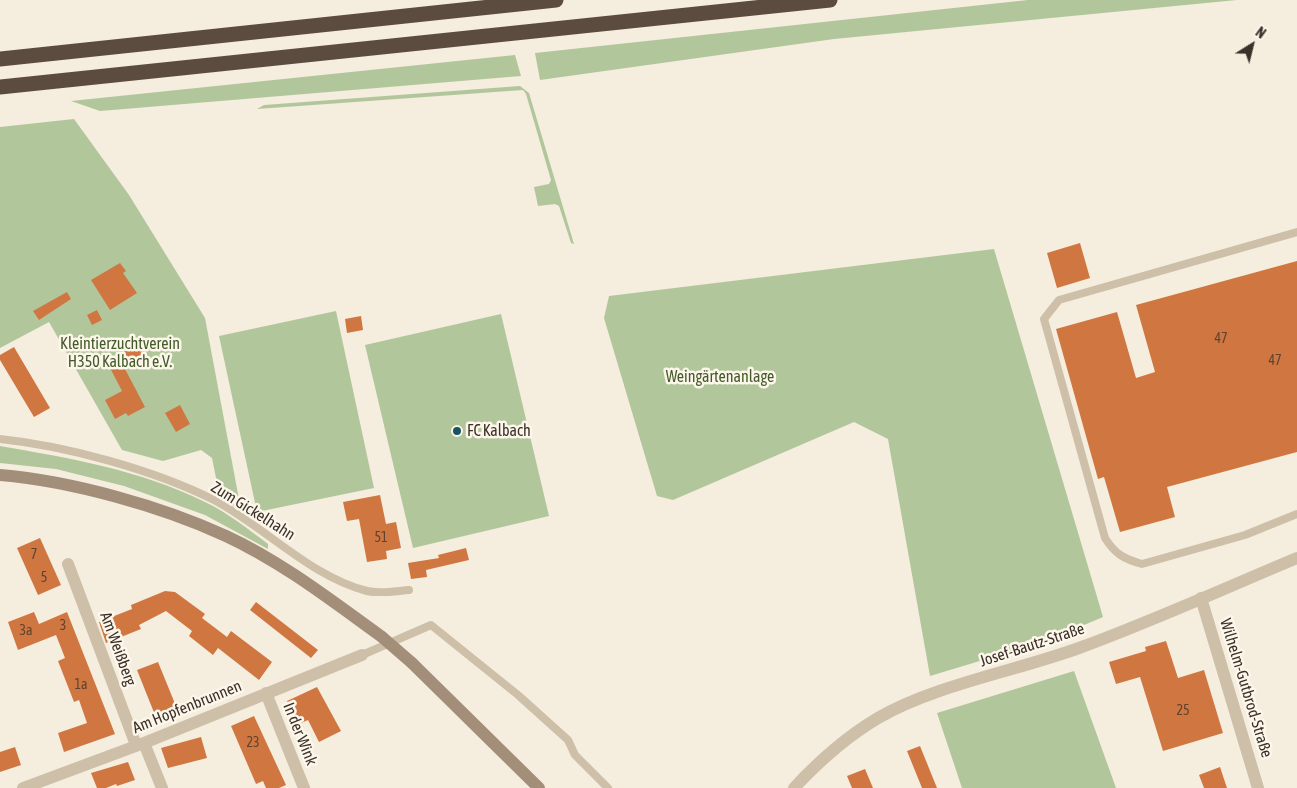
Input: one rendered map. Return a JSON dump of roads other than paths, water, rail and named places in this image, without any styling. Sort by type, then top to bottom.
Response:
[{"type":"highway","points":[[0,59],[556,0]]},
{"type":"highway","points":[[0,87],[830,0]]},
{"type":"main road","points":[[0,475],[25,477],[138,503],[226,537],[306,582],[382,637],[412,663],[539,788]]},
{"type":"street","name":"Josef-Bautz-Straße","points":[[794,788],[818,762],[846,739],[880,717],[921,698],[1081,648],[1297,558]]},
{"type":"street","name":"Am Weißberg","points":[[68,564],[140,744],[162,788]]},
{"type":"street","name":"Wilhelm-Gutbrod-Straße","points":[[1201,598],[1258,788]]},
{"type":"street","name":"Am Hopfenbrunnen","points":[[22,788],[140,744],[362,655]]},
{"type":"street","name":"In der Wink","points":[[266,693],[304,788]]},
{"type":"lane","points":[[1297,232],[1059,300],[1044,319],[1105,538],[1113,551],[1126,560],[1142,564],[1245,535],[1297,514]]},
{"type":"lane","name":"Zum Gickelhahn","points":[[0,440],[60,449],[163,477],[216,501],[336,580],[369,591],[409,590]]},
{"type":"lane","points":[[362,655],[430,625],[518,695],[568,740],[575,755],[608,788]]},
{"type":"place","name":"FC Kalbach","points":[[457,431]]},
{"type":"park label","name":"Kleintierzuchtverein H350 Kalbach e.V.","points":[[120,353]]},
{"type":"park label","name":"Weingärtenanlage","points":[[720,377]]}]
